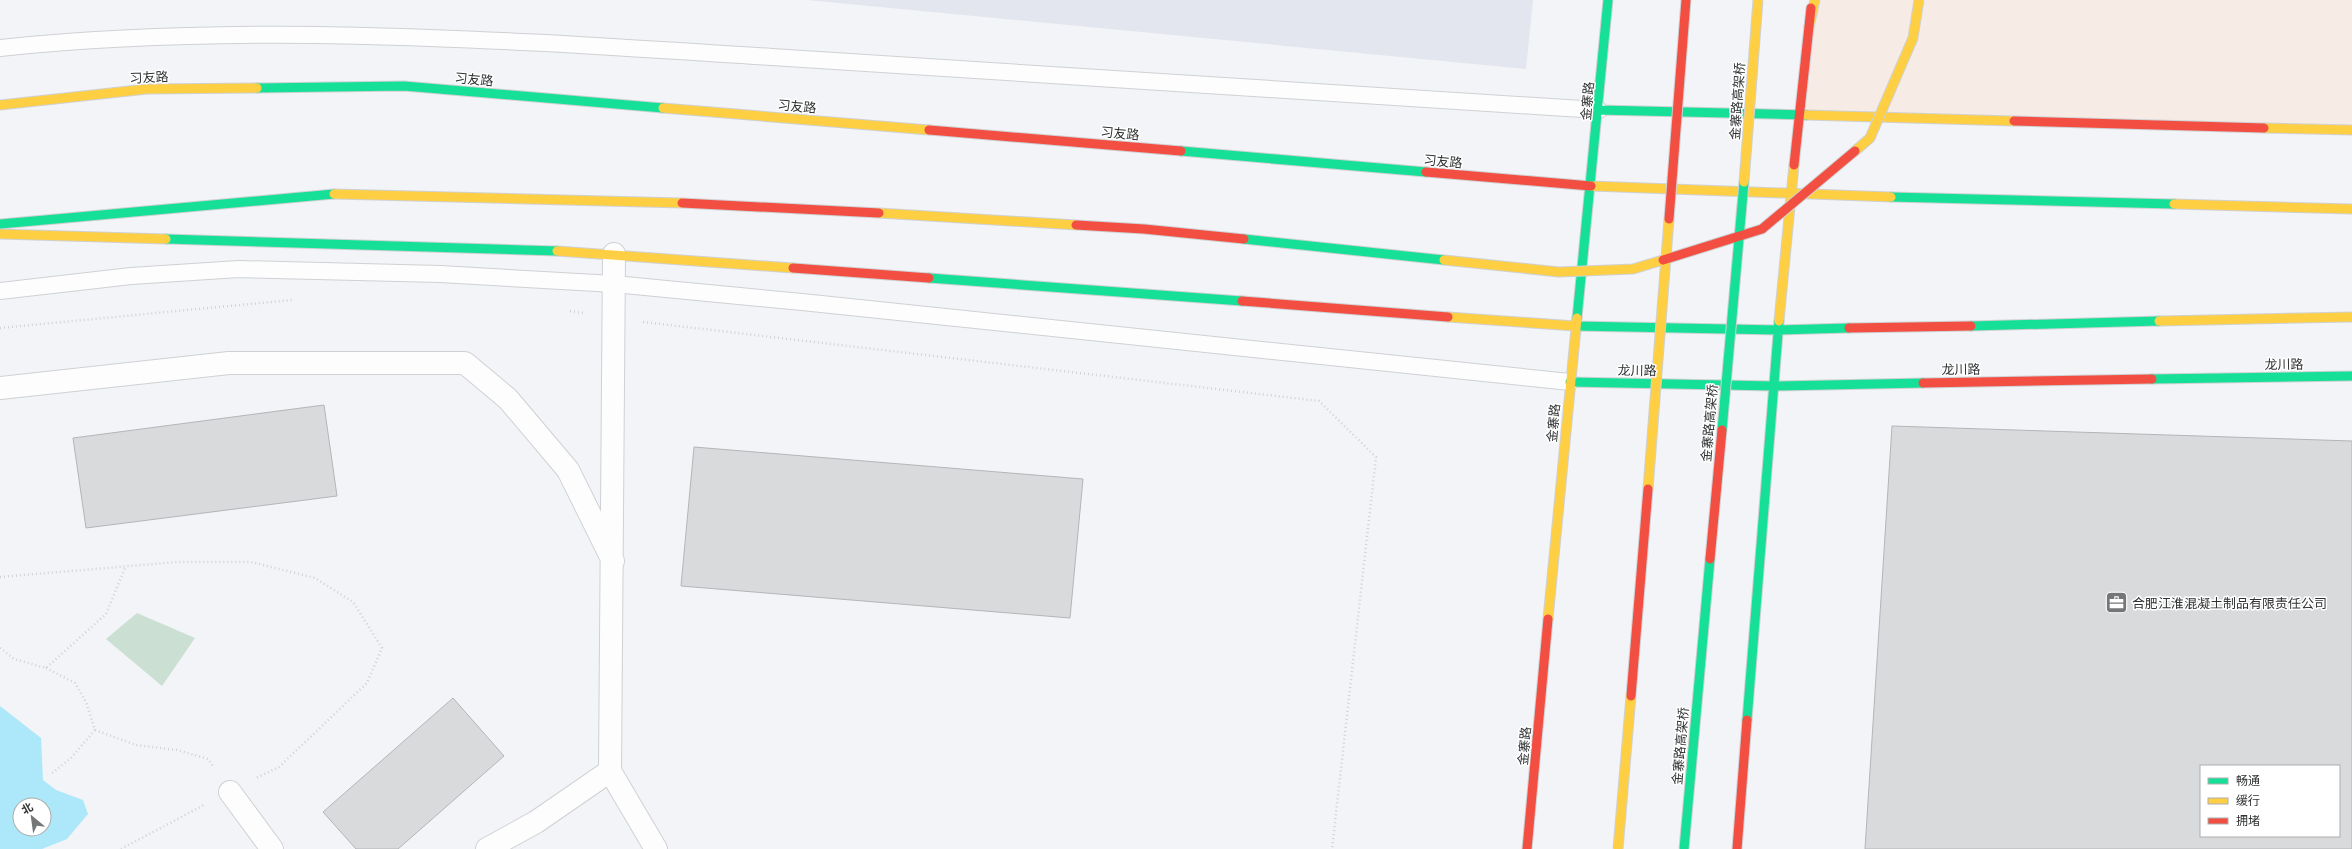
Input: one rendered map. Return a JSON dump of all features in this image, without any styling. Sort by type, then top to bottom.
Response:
[{"type":"main road","name":"金寨路","points":[[1527,849],[1575,326],[1592,186],[1608,0]]},
{"type":"main road","points":[[1618,849],[1640,590],[1686,0]]},
{"type":"main road","name":"金寨路高架桥","points":[[1684,849],[1742,205],[1758,0]]},
{"type":"main road","points":[[1737,849],[1778,330],[1811,0]]},
{"type":"main road","points":[[1809,27],[1815,0]]},
{"type":"main road","points":[[0,224],[334,194],[727,204],[1144,229],[1559,272],[1633,269],[1762,229],[1870,138],[1913,38],[1918,0]]},
{"type":"main road","name":"习友路","points":[[0,105],[147,89],[404,86],[1592,186]]},
{"type":"main road","points":[[1599,110],[2352,130]]},
{"type":"main road","points":[[1592,186],[1791,194],[2352,209]]},
{"type":"main road","points":[[0,234],[614,254],[1575,326],[1778,330],[2352,318]]},
{"type":"main road","name":"龙川路","points":[[1570,382],[1774,386],[2352,376]]},
{"type":"street","points":[[614,254],[613,561],[610,771],[656,849]]},
{"type":"street","points":[[0,388],[229,363],[465,363],[508,399],[568,470],[613,561]]},
{"type":"street","points":[[487,849],[536,822],[610,771]]},
{"type":"street","points":[[230,792],[272,849]]},
{"type":"lane","points":[[0,48],[45,43],[240,34],[461,38],[1599,110]]},
{"type":"lane","points":[[0,291],[131,276],[238,269],[440,274],[614,284],[802,302],[1570,382]]},
{"type":"path","points":[[0,328],[298,299]]},
{"type":"path","points":[[562,310],[614,319],[1319,401],[1376,457],[1332,849]]},
{"type":"path","points":[[0,577],[125,568],[177,562],[251,562],[315,578],[353,602],[382,648],[367,683],[279,767],[121,849]]},
{"type":"path","points":[[46,668],[106,614],[125,568]]},
{"type":"path","points":[[0,648],[14,659],[46,668],[75,683],[86,702],[95,730]]},
{"type":"path","points":[[95,730],[136,745],[177,750],[208,759],[230,792]]},
{"type":"path","points":[[51,774],[71,758],[95,730]]},
{"type":"shaded area","points":[[807,0],[1533,0],[1526,69]]},
{"type":"shaded area","points":[[1811,0],[2352,0],[2352,130],[1800,116]]},
{"type":"green space","points":[[137,613],[195,638],[162,686],[106,639]]},
{"type":"water","points":[[0,706],[41,738],[43,780],[56,790],[83,800],[88,814],[67,839],[42,849],[0,849]]},
{"type":"building","points":[[324,405],[337,496],[86,528],[73,438]]},
{"type":"building","name":"合肥江淮混凝土制品有限责任公司","points":[[1892,426],[2352,441],[2352,849],[1865,849]]},
{"type":"building","points":[[694,447],[1083,479],[1070,618],[681,586]]},
{"type":"building","points":[[453,698],[504,756],[398,849],[356,849],[323,812]]},
{"type":"traffic: fast","points":[[1577,318],[1608,0]]},
{"type":"traffic: fast","points":[[257,88],[404,86],[663,108]]},
{"type":"traffic: fast","points":[[1599,110],[1806,115]]},
{"type":"traffic: fast","points":[[1181,151],[1426,172]]},
{"type":"traffic: fast","points":[[1722,430],[1744,182]]},
{"type":"traffic: fast","points":[[0,224],[334,194]]},
{"type":"traffic: fast","points":[[1891,197],[2174,204]]},
{"type":"traffic: fast","points":[[166,239],[557,251]]},
{"type":"traffic: fast","points":[[1244,239],[1444,260]]},
{"type":"traffic: fast","points":[[929,278],[1242,301]]},
{"type":"traffic: fast","points":[[1747,720],[1779,321]]},
{"type":"traffic: fast","points":[[1971,326],[2159,321]]},
{"type":"traffic: fast","points":[[1575,326],[1778,330],[1849,328]]},
{"type":"traffic: fast","points":[[2152,379],[2352,376]]},
{"type":"traffic: fast","points":[[1570,382],[1774,386],[1923,383]]},
{"type":"traffic: fast","points":[[1684,849],[1710,559]]},
{"type":"traffic: slow","points":[[1744,182],[1758,0]]},
{"type":"traffic: slow","points":[[1809,27],[1815,0]]},
{"type":"traffic: slow","points":[[1855,151],[1870,138],[1913,38],[1919,0]]},
{"type":"traffic: slow","points":[[0,105],[147,89],[257,88]]},
{"type":"traffic: slow","points":[[663,108],[929,130]]},
{"type":"traffic: slow","points":[[1806,115],[2014,121]]},
{"type":"traffic: slow","points":[[2264,128],[2352,130]]},
{"type":"traffic: slow","points":[[1779,321],[1794,165]]},
{"type":"traffic: slow","points":[[1591,186],[1891,197]]},
{"type":"traffic: slow","points":[[334,194],[682,203]]},
{"type":"traffic: slow","points":[[2174,204],[2352,209]]},
{"type":"traffic: slow","points":[[879,213],[1076,225]]},
{"type":"traffic: slow","points":[[1648,489],[1669,219]]},
{"type":"traffic: slow","points":[[0,234],[166,239]]},
{"type":"traffic: slow","points":[[557,251],[793,268]]},
{"type":"traffic: slow","points":[[1444,260],[1559,272],[1633,269],[1663,260]]},
{"type":"traffic: slow","points":[[1448,317],[1575,326]]},
{"type":"traffic: slow","points":[[2159,321],[2352,317]]},
{"type":"traffic: slow","points":[[1548,619],[1577,318]]},
{"type":"traffic: slow","points":[[1618,849],[1631,696]]},
{"type":"traffic: jam","points":[[1669,219],[1686,0]]},
{"type":"traffic: jam","points":[[1794,165],[1811,8]]},
{"type":"traffic: jam","points":[[2014,121],[2264,128]]},
{"type":"traffic: jam","points":[[929,130],[1181,151]]},
{"type":"traffic: jam","points":[[1663,260],[1762,229],[1855,151]]},
{"type":"traffic: jam","points":[[1426,172],[1591,186]]},
{"type":"traffic: jam","points":[[682,203],[879,213]]},
{"type":"traffic: jam","points":[[1076,225],[1144,229],[1244,239]]},
{"type":"traffic: jam","points":[[793,268],[929,278]]},
{"type":"traffic: jam","points":[[1242,301],[1448,317]]},
{"type":"traffic: jam","points":[[1849,328],[1971,326]]},
{"type":"traffic: jam","points":[[1923,383],[2152,379]]},
{"type":"traffic: jam","points":[[1710,559],[1722,430]]},
{"type":"traffic: jam","points":[[1631,696],[1648,489]]},
{"type":"traffic: jam","points":[[1527,849],[1548,619]]},
{"type":"traffic: jam","points":[[1737,849],[1747,720]]},
{"type":"place","name":"合肥江淮混凝土制品有限责任公司","points":[[2116,603]]}]
